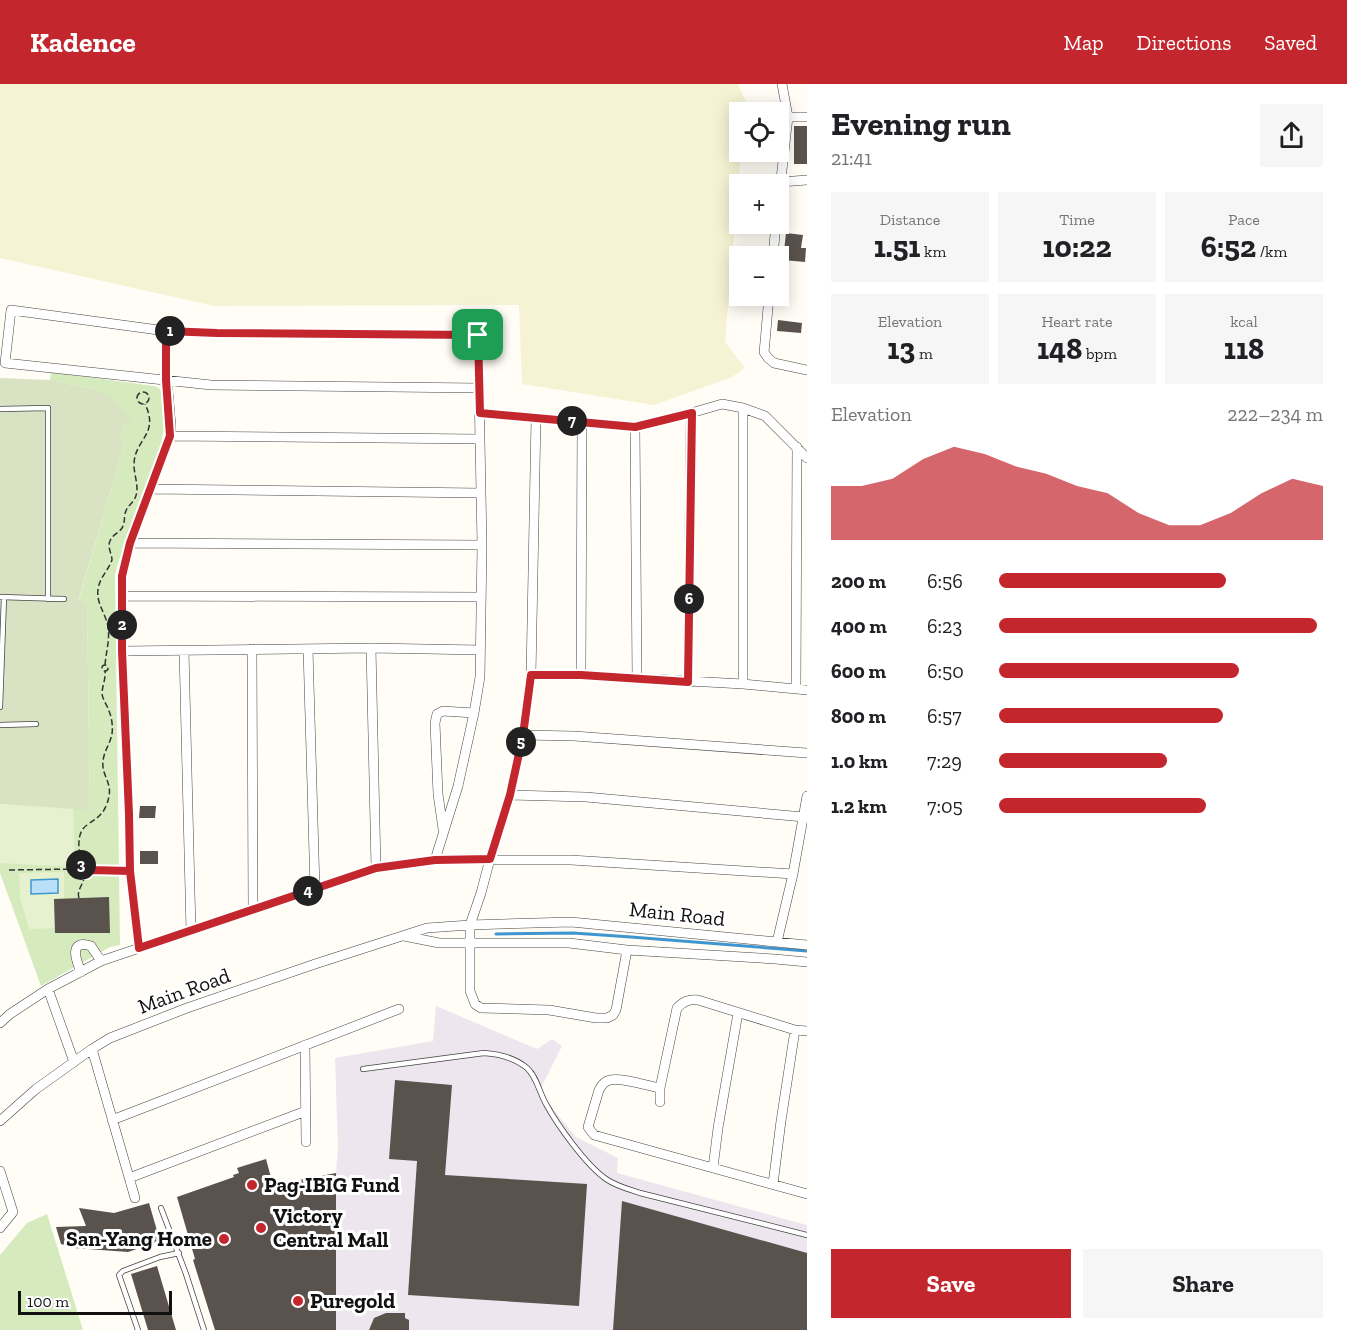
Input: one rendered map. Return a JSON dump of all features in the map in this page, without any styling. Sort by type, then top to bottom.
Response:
[{"type":"street","points":[[782,84],[785,102]]},
{"type":"street","points":[[789,117],[807,117]]},
{"type":"street","points":[[789,181],[807,180]]},
{"type":"street","points":[[768,306],[764,351],[768,358],[774,363],[807,369]]},
{"type":"street","points":[[435,860],[459,786],[480,677],[482,545],[478,335],[166,331],[11,310],[5,363],[211,385],[479,388]]},
{"type":"street","points":[[139,948],[130,871],[121,596],[122,576],[130,543],[170,436],[166,380],[166,331]]},
{"type":"street","points":[[480,413],[635,427],[722,404],[765,416],[807,458]]},
{"type":"street","points":[[743,408],[743,684]]},
{"type":"street","points":[[688,682],[692,413]]},
{"type":"street","points":[[536,417],[531,675],[523,735],[510,795],[470,925],[470,991],[475,1004],[481,1008],[549,1010],[607,1018],[616,1010],[627,950]]},
{"type":"street","points":[[581,675],[582,422]]},
{"type":"street","points":[[635,427],[637,678]]},
{"type":"street","points":[[170,436],[480,439]]},
{"type":"street","points":[[796,447],[796,688]]},
{"type":"street","points":[[151,489],[481,493]]},
{"type":"street","points":[[130,543],[482,545]]},
{"type":"street","points":[[121,596],[481,597]]},
{"type":"street","points":[[122,651],[371,648],[480,650]]},
{"type":"street","points":[[371,648],[376,868]]},
{"type":"street","points":[[252,649],[253,910]]},
{"type":"street","points":[[309,650],[315,889]]},
{"type":"street","points":[[184,651],[191,931]]},
{"type":"street","points":[[531,675],[637,678],[807,690]]},
{"type":"street","points":[[444,831],[438,794],[435,723],[437,714],[443,711],[474,713]]},
{"type":"street","points":[[523,735],[585,737],[807,753]]},
{"type":"street","points":[[510,795],[586,797],[804,817]]},
{"type":"street","points":[[777,942],[804,833],[807,796]]},
{"type":"street","points":[[0,1023],[48,990],[101,962],[376,868],[435,860],[571,860],[794,874]]},
{"type":"street","name":"Main Road","points":[[0,1121],[36,1089],[110,1038],[187,1008],[427,928],[571,922],[807,945]]},
{"type":"street","name":"Main Road","points":[[401,936],[439,943],[569,943],[627,950],[807,962]]},
{"type":"street","points":[[81,972],[75,955],[77,949],[82,945],[91,946],[101,962]]},
{"type":"street","points":[[48,990],[74,1062]]},
{"type":"street","points":[[660,1102],[660,1088],[677,1008],[683,1002],[690,999],[698,1000],[795,1030],[807,1031]]},
{"type":"street","points":[[112,1120],[399,1009]]},
{"type":"street","points":[[713,1168],[738,1013]]},
{"type":"street","points":[[773,1184],[795,1030]]},
{"type":"street","points":[[305,1045],[306,1142]]},
{"type":"street","points":[[92,1049],[135,1198]]},
{"type":"street","points":[[660,1088],[609,1080],[599,1090],[588,1127],[594,1135],[807,1194]]},
{"type":"street","points":[[129,1178],[306,1111]]},
{"type":"street","points":[[0,1171],[13,1212],[0,1228]]},
{"type":"lane","points":[[0,409],[48,408],[48,599]]},
{"type":"lane","points":[[0,707],[2,597],[64,599]]},
{"type":"lane","points":[[0,725],[36,724]]},
{"type":"lane","points":[[363,1069],[484,1053],[501,1054],[527,1068],[535,1078],[552,1116],[583,1157],[607,1179],[640,1193],[807,1235]]},
{"type":"lane","points":[[161,1208],[179,1253],[204,1330]]},
{"type":"lane","points":[[138,1330],[119,1275],[123,1271],[160,1257],[179,1253]]},
{"type":"path","points":[[79,869],[82,864],[79,848],[82,830],[84,826],[101,815],[110,794],[110,785],[102,764],[112,731],[102,693],[106,680],[105,671],[108,668],[105,665],[109,642],[108,626],[98,600],[98,590],[101,578],[111,560],[108,544],[122,528],[126,511],[136,494],[134,459],[149,427],[149,412],[145,404]]},
{"type":"path","points":[[82,864],[87,865],[90,870]]},
{"type":"path","points":[[9,870],[79,869]]},
{"type":"path","points":[[79,869],[80,873],[84,874]]},
{"type":"path","points":[[84,874],[90,870],[130,871]]},
{"type":"path","points":[[79,898],[78,892],[84,881],[84,874]]},
{"type":"shaded area","points":[[0,84],[738,84],[746,102],[729,102],[729,162],[740,162],[739,174],[729,174],[729,234],[734,234],[733,246],[729,246],[729,294],[725,342],[745,368],[732,377],[654,405],[522,384],[519,305],[214,306],[0,258]]},
{"type":"shaded area","points":[[436,1006],[537,1049],[552,1039],[562,1046],[541,1088],[544,1098],[576,1137],[618,1158],[617,1173],[807,1225],[807,1330],[336,1330],[338,1148],[335,1058],[433,1041]]},
{"type":"green space","points":[[51,372],[159,388],[164,429],[161,444],[115,575],[120,945],[110,947],[41,986],[0,873],[0,804],[90,809],[87,604],[78,602],[125,443],[121,437],[124,425],[97,390],[50,380]]},
{"type":"green space","points":[[0,378],[50,380],[97,390],[114,399],[132,421],[124,425],[121,437],[125,443],[78,601],[87,603],[90,810],[0,804]]},
{"type":"green space","points":[[0,804],[73,809],[75,867],[0,863]]},
{"type":"green space","points":[[64,872],[64,898],[54,899],[55,928],[29,929],[20,898],[19,873]]},
{"type":"green space","points":[[47,1214],[83,1330],[0,1330],[0,1255],[27,1223]]},
{"type":"water","points":[[58,879],[58,893],[31,894],[31,880]]},
{"type":"building","points":[[794,126],[807,126],[807,164],[794,164]]},
{"type":"building","points":[[786,234],[803,235],[801,248],[806,248],[805,262],[789,261],[789,246],[785,246]]},
{"type":"building","points":[[778,320],[802,323],[801,333],[777,331]]},
{"type":"building","points":[[140,806],[156,806],[155,818],[139,818]]},
{"type":"building","points":[[140,851],[158,851],[158,864],[140,864]]},
{"type":"building","points":[[109,897],[110,933],[55,933],[54,899]]},
{"type":"building","points":[[395,1080],[452,1085],[445,1175],[587,1184],[579,1306],[408,1295],[417,1161],[389,1159]]},
{"type":"building","name":"Victory Central Mall","points":[[266,1159],[273,1185],[336,1173],[336,1330],[215,1330],[193,1260],[195,1259],[177,1197],[234,1177],[233,1175],[239,1173],[237,1168]]},
{"type":"building","points":[[622,1201],[807,1253],[807,1330],[613,1330]]},
{"type":"building","points":[[149,1203],[160,1241],[128,1252],[74,1248],[61,1244],[56,1227],[86,1226],[79,1208],[114,1213]]},
{"type":"building","points":[[157,1266],[176,1330],[148,1330],[131,1274]]},
{"type":"building","points":[[386,1313],[405,1313],[405,1318],[409,1320],[409,1330],[369,1330],[374,1318]]},
{"type":"waterway","points":[[496,934],[573,933],[807,951]]},
{"type":"place","name":"Pag-IBIG Fund","points":[[252,1185]]},
{"type":"place","name":"Victory Central Mall","points":[[261,1228]]},
{"type":"place","name":"San-Yang Home","points":[[224,1239]]},
{"type":"place","name":"Puregold","points":[[298,1301]]},
{"type":"route","points":[[478,335],[166,331],[166,380],[170,436],[130,543],[122,576],[122,651],[130,871],[90,870],[87,874],[81,874],[79,868],[86,864],[90,870],[130,871],[139,948],[376,868],[435,860],[490,859],[510,795],[523,735],[531,675],[581,675],[688,682],[692,413],[635,427],[480,413],[478,335]]}]
